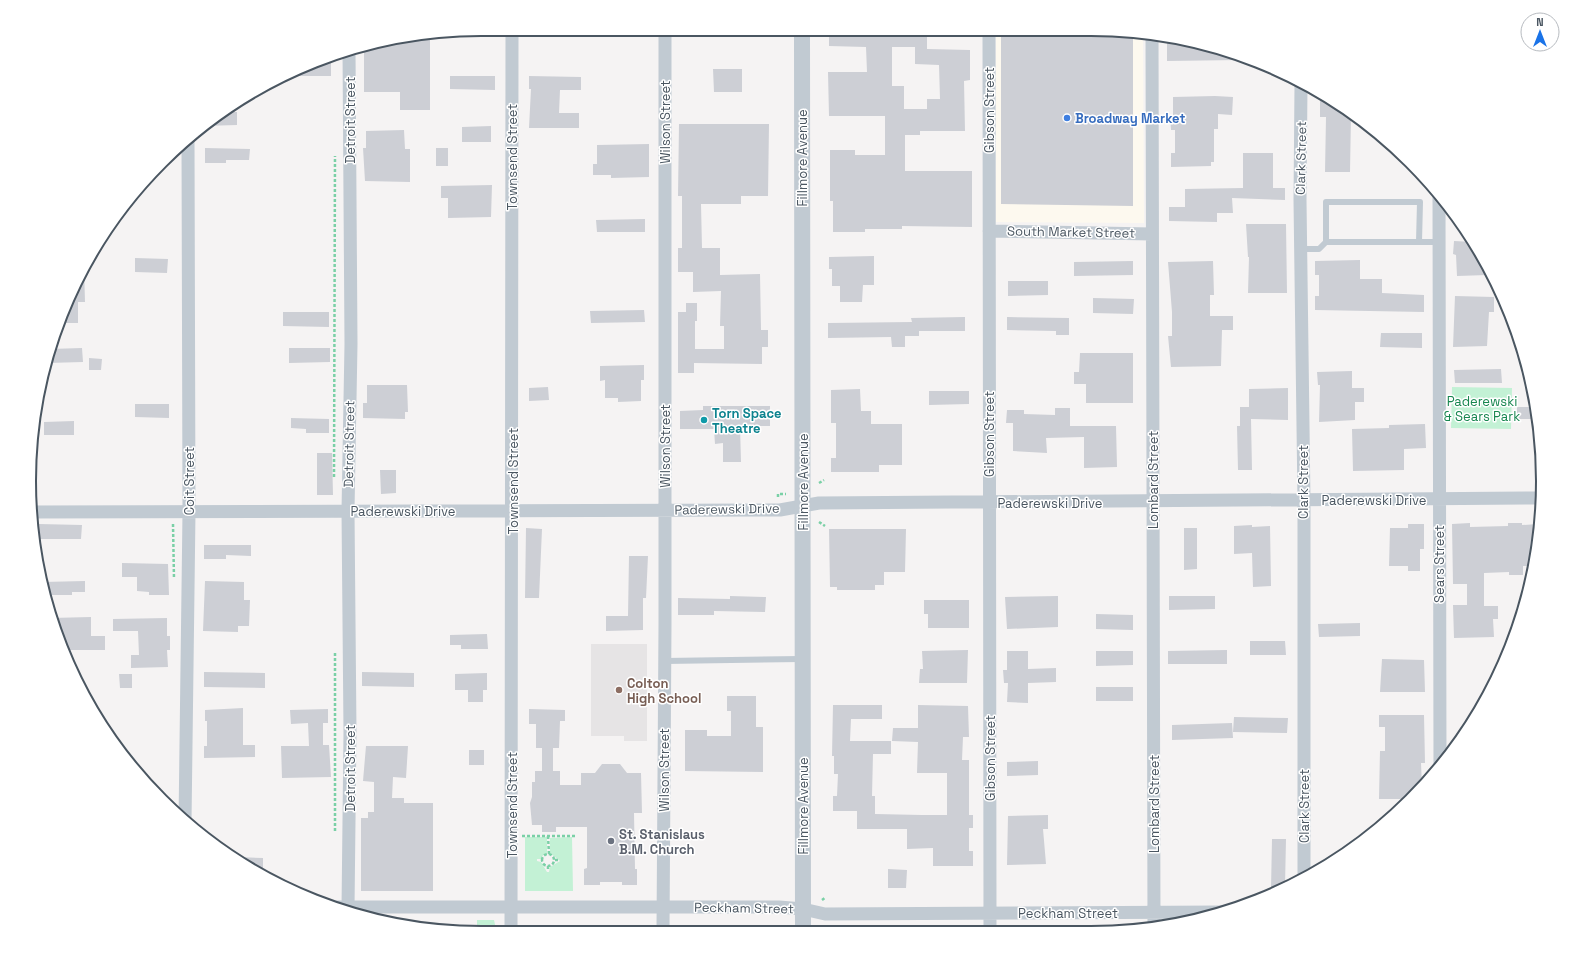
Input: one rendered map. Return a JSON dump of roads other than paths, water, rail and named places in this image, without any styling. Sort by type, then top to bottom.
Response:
[{"type":"street","name":"Townsend Street","points":[[511,926],[513,511],[512,36]]},
{"type":"street","name":"Wilson Street","points":[[663,926],[665,661],[665,36]]},
{"type":"street","name":"Fillmore Avenue","points":[[802,36],[803,926]]},
{"type":"street","name":"Gibson Street","points":[[989,36],[990,926]]},
{"type":"street","name":"Lombard Street","points":[[1152,41],[1154,921]]},
{"type":"street","name":"Detroit Street","points":[[344,904],[350,732],[348,511],[351,344],[349,56]]},
{"type":"street","name":"Clark Street","points":[[1301,89],[1304,501],[1304,871]]},
{"type":"street","name":"Coit Street","points":[[185,813],[190,512],[188,146]]},
{"type":"street","name":"Sears Street","points":[[1439,204],[1440,757]]},
{"type":"street","name":"South Market Street","points":[[989,231],[1152,234]]},
{"type":"street","name":"Paderewski Drive","points":[[37,512],[780,510],[818,503],[1304,501],[1535,498]]},
{"type":"street","name":"Peckham Street","points":[[353,907],[779,907],[803,909],[825,914],[1201,912]]},
{"type":"lane","points":[[1326,242],[1326,202],[1420,202],[1419,242]]},
{"type":"lane","points":[[1301,249],[1319,249],[1326,242],[1439,242]]},
{"type":"lane","points":[[665,661],[803,659]]},
{"type":"place","name":"Broadway Market","points":[[1067,118]]},
{"type":"place","name":"Torn Space Theatre","points":[[704,420]]},
{"type":"place","name":"Colton High School","points":[[619,690]]},
{"type":"place","name":"St. Stanislaus B.M. Church","points":[[611,841]]},
{"type":"park label","name":"Paderewski & Sears Park","points":[[1482,408]]}]
